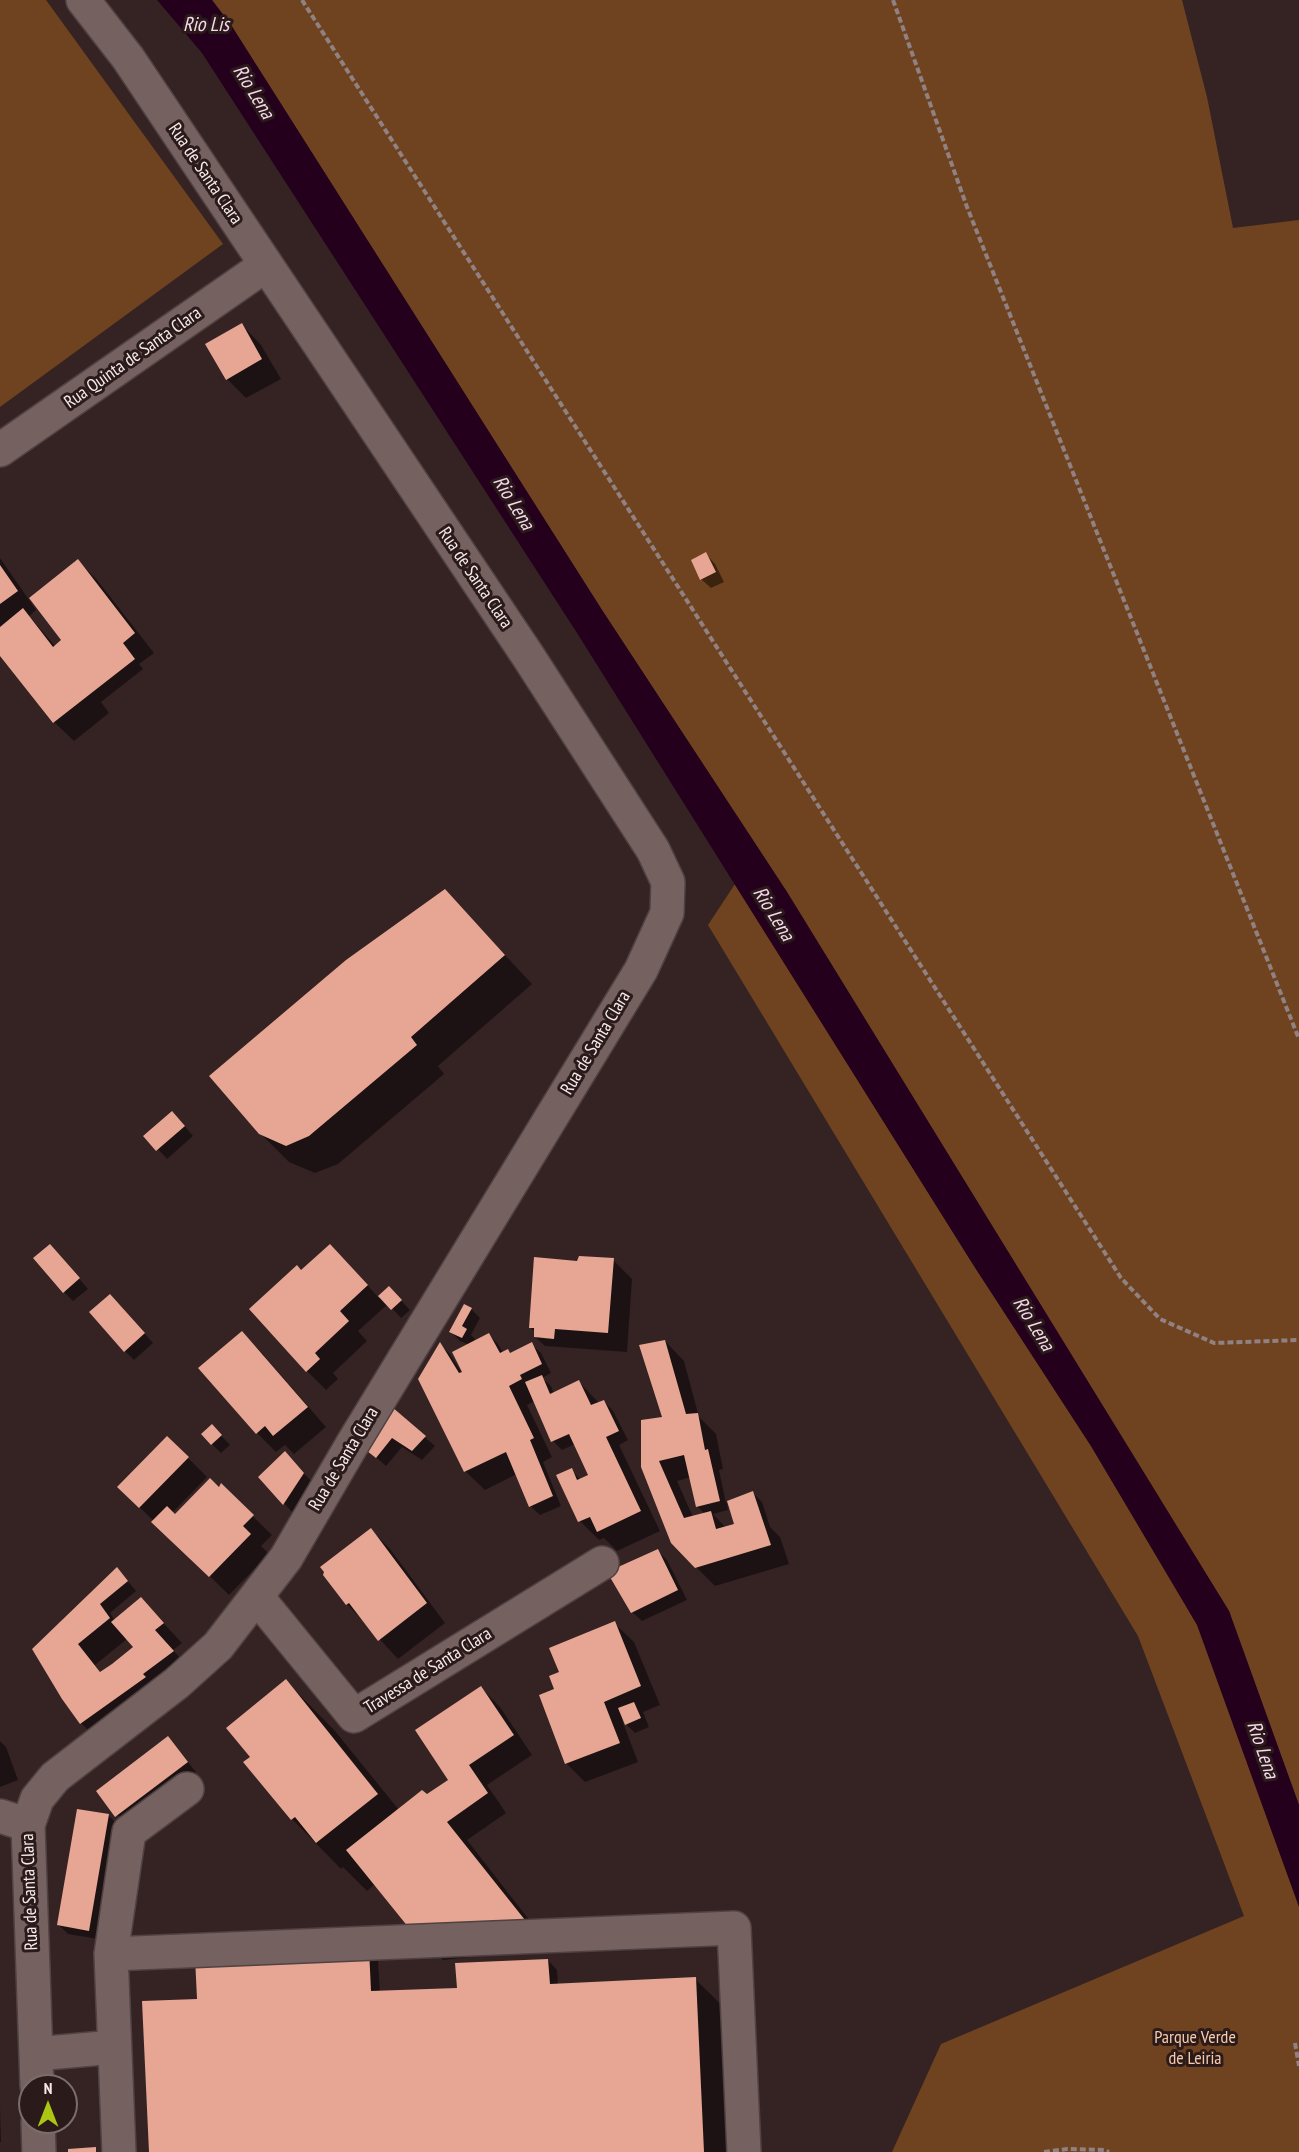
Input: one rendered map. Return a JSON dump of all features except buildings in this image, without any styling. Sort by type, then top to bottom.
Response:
[{"type":"street","name":"Rua de Santa Clara","points":[[37,2074],[14,1820],[37,1799],[55,1777],[177,1683],[218,1646],[286,1558],[359,1433],[641,970],[667,913],[668,882],[653,850],[540,676],[128,58],[83,0]]},
{"type":"street","name":"Rua Quinta de Santa Clara","points":[[0,450],[266,265]]},
{"type":"street","name":"Travessa de Santa Clara","points":[[257,1597],[354,1716],[602,1563]]},
{"type":"street","points":[[119,2152],[111,1954],[129,1832],[187,1789]]},
{"type":"street","points":[[111,1954],[734,1928],[744,2152]]},
{"type":"street","points":[[36,2054],[114,2047]]},
{"type":"street","points":[[38,2134],[39,2152]]},
{"type":"path","points":[[302,0],[1121,1278],[1160,1319],[1214,1343],[1299,1340]]},
{"type":"path","points":[[893,0],[967,207],[1299,1039]]},
{"type":"path","points":[[1295,2043],[1299,2066]]},
{"type":"path","points":[[1044,2152],[1067,2149],[1109,2152]]},
{"type":"green space","points":[[0,0],[46,0],[223,244],[0,407]]},
{"type":"green space","points":[[212,0],[1182,0],[1207,97],[1233,228],[1299,220],[1299,1805],[1229,1611],[787,892],[602,610],[231,25]]},
{"type":"green space","name":"Parque Verde de Leiria","points":[[735,884],[974,1266],[1091,1446],[1198,1625],[1295,1894],[1299,1893],[1299,2152],[892,2152],[941,2044],[1244,1916],[1138,1636],[708,925]]},
{"type":"water","name":"Rio Lis","points":[[157,0],[212,0],[231,25],[602,610],[787,892],[1229,1611],[1299,1805],[1299,1907],[1197,1625],[1091,1446],[974,1266],[577,633],[202,53]]},
{"type":"water label","name":"Rio Lena","points":[[253,92]]},
{"type":"water label","name":"Rio Lena","points":[[513,503]]},
{"type":"water label","name":"Rio Lena","points":[[773,914]]},
{"type":"water label","name":"Rio Lena","points":[[1033,1324]]},
{"type":"water label","name":"Rio Lena","points":[[1262,1750]]}]
